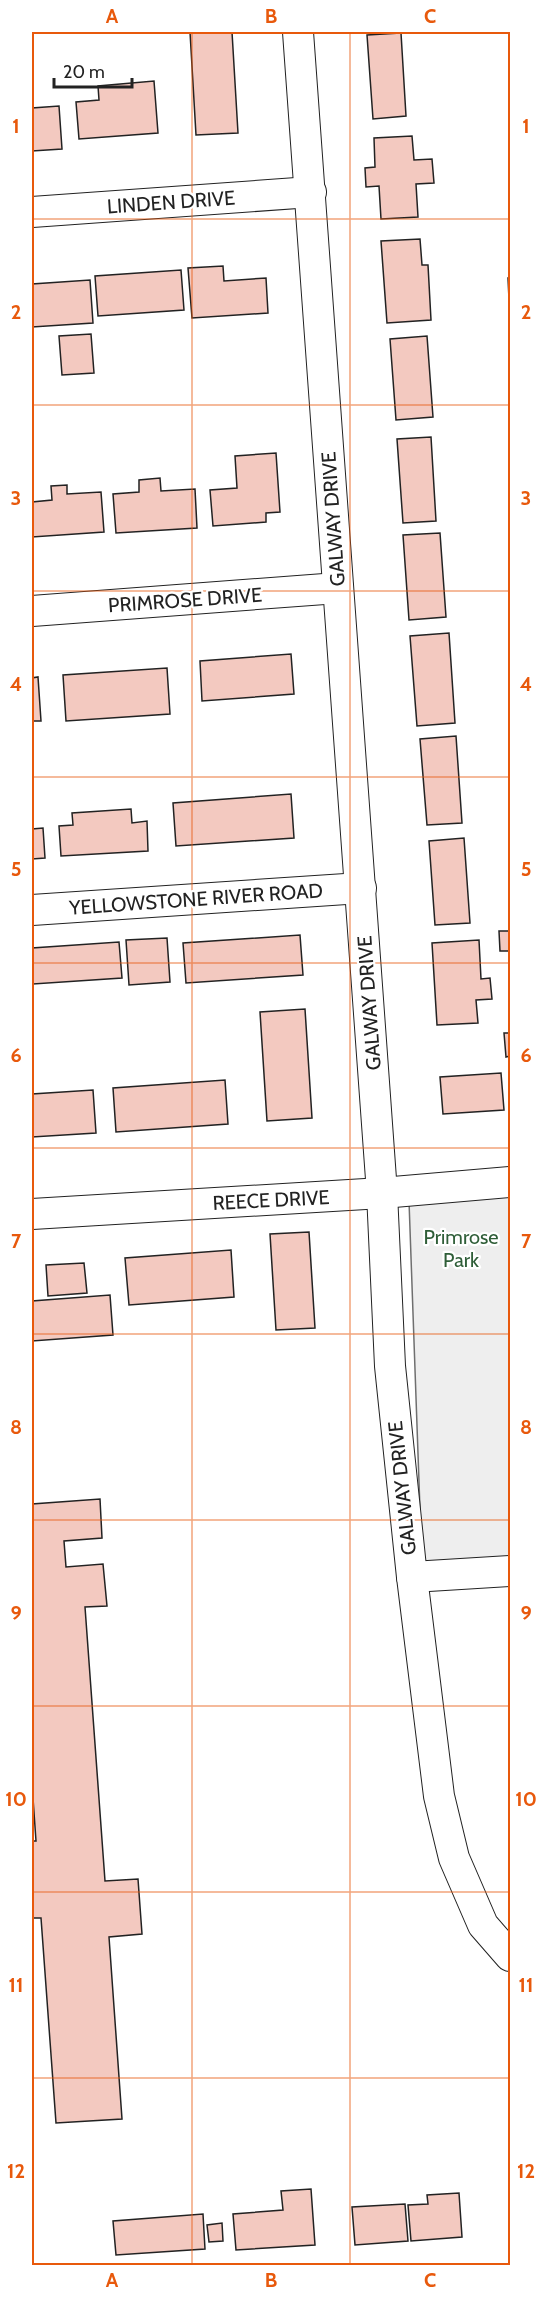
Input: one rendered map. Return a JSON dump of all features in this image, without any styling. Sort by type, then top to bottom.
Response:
[{"type":"street","name":"GALWAY DRIVE","points":[[298,32],[361,888],[382,1193],[390,1366],[412,1578],[439,1796],[454,1858],[483,1925],[510,1956]]},
{"type":"street","name":"LINDEN DRIVE","points":[[32,212],[311,192]]},
{"type":"street","name":"PRIMROSE DRIVE","points":[[32,611],[338,588]]},
{"type":"street","name":"YELLOWSTONE RIVER ROAD","points":[[32,910],[361,888]]},
{"type":"street","name":"REECE DRIVE","points":[[32,1214],[382,1193],[510,1182]]},
{"type":"street","points":[[412,1578],[510,1571]]},
{"type":"green space","name":"Primrose Park","points":[[510,1194],[510,1559],[422,1566],[409,1201]]},
{"type":"building","points":[[190,32],[232,32],[238,133],[196,135]]},
{"type":"building","points":[[401,33],[406,116],[373,119],[367,35]]},
{"type":"building","points":[[154,81],[158,133],[79,139],[76,102],[99,100],[98,86]]},
{"type":"building","points":[[59,106],[62,149],[32,151],[32,108]]},
{"type":"building","points":[[412,136],[414,160],[432,159],[434,183],[416,184],[418,217],[381,219],[379,186],[366,187],[365,168],[375,167],[374,138]]},
{"type":"building","points":[[420,239],[422,265],[428,265],[431,320],[387,323],[381,241]]},
{"type":"building","points":[[223,266],[224,281],[266,278],[268,313],[192,318],[188,268]]},
{"type":"building","points":[[181,270],[184,310],[98,316],[95,276]]},
{"type":"building","points":[[508,278],[510,278],[510,321]]},
{"type":"building","points":[[90,280],[93,323],[32,327],[32,284]]},
{"type":"building","points":[[91,334],[94,373],[62,375],[59,336]]},
{"type":"building","points":[[427,336],[433,417],[396,420],[390,339]]},
{"type":"building","points":[[431,437],[436,521],[403,523],[397,439]]},
{"type":"building","points":[[276,453],[280,512],[266,513],[266,522],[213,526],[210,490],[237,488],[235,456]]},
{"type":"building","points":[[160,478],[161,491],[195,489],[197,528],[116,533],[113,494],[139,492],[139,480]]},
{"type":"building","points":[[67,485],[67,494],[101,492],[104,532],[32,537],[32,502],[52,500],[51,486]]},
{"type":"building","points":[[440,533],[446,617],[409,620],[403,535]]},
{"type":"building","points":[[449,633],[455,723],[417,726],[410,636]]},
{"type":"building","points":[[291,654],[294,694],[202,701],[200,661]]},
{"type":"building","points":[[167,668],[170,714],[66,721],[63,675]]},
{"type":"building","points":[[38,677],[41,721],[32,721],[32,678]]},
{"type":"building","points":[[456,736],[462,823],[427,825],[420,739]]},
{"type":"building","points":[[291,794],[294,838],[176,846],[173,803]]},
{"type":"building","points":[[131,809],[132,823],[147,821],[148,851],[61,856],[59,826],[73,825],[72,813]]},
{"type":"building","points":[[43,828],[45,858],[32,859],[32,829]]},
{"type":"building","points":[[464,838],[470,923],[435,925],[429,841]]},
{"type":"building","points":[[499,931],[510,931],[510,951],[500,951]]},
{"type":"building","points":[[300,935],[303,975],[186,983],[183,943]]},
{"type":"building","points":[[167,938],[170,982],[129,985],[126,940]]},
{"type":"building","points":[[479,940],[481,979],[490,978],[492,999],[476,1000],[478,1023],[437,1025],[432,943]]},
{"type":"building","points":[[119,942],[122,978],[33,984],[32,948]]},
{"type":"building","points":[[305,1009],[312,1118],[267,1121],[260,1012]]},
{"type":"building","points":[[504,1033],[510,1033],[510,1056],[506,1057]]},
{"type":"building","points":[[501,1073],[504,1110],[443,1114],[440,1077]]},
{"type":"building","points":[[225,1080],[228,1124],[116,1132],[113,1088]]},
{"type":"building","points":[[93,1090],[96,1133],[32,1137],[32,1094]]},
{"type":"building","points":[[309,1232],[315,1328],[276,1330],[270,1234]]},
{"type":"building","points":[[231,1250],[234,1297],[129,1305],[125,1258]]},
{"type":"building","points":[[84,1263],[87,1293],[48,1296],[46,1265]]},
{"type":"building","points":[[110,1295],[113,1335],[32,1341],[32,1301]]},
{"type":"building","points":[[100,1499],[102,1538],[64,1541],[66,1567],[103,1564],[107,1606],[85,1607],[105,1881],[138,1879],[142,1934],[109,1937],[122,2119],[56,2123],[41,1918],[32,1918],[32,1841],[36,1841],[32,1784],[32,1504]]},
{"type":"building","points":[[311,2189],[315,2245],[236,2250],[233,2214],[283,2210],[281,2191]]},
{"type":"building","points":[[459,2193],[462,2237],[411,2241],[408,2205],[428,2204],[427,2195]]},
{"type":"building","points":[[405,2204],[408,2241],[355,2245],[352,2207]]},
{"type":"building","points":[[203,2214],[205,2249],[116,2255],[113,2221]]},
{"type":"building","points":[[222,2223],[223,2241],[209,2242],[207,2225]]}]
